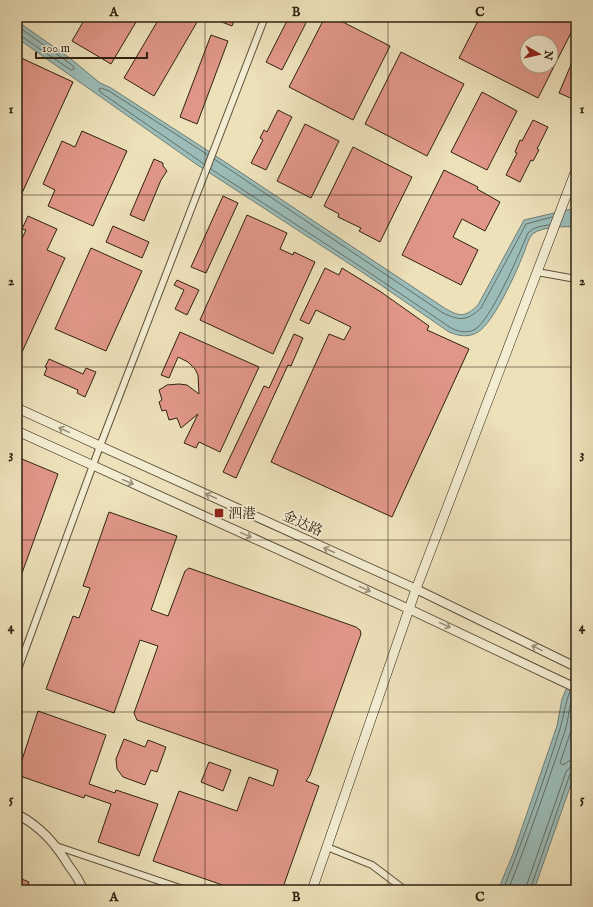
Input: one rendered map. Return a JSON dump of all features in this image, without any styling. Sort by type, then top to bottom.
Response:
[{"type":"main road","points":[[312,890],[409,609],[544,254],[563,200],[576,170]]},
{"type":"main road","name":"金达路","points":[[17,408],[100,446]]},
{"type":"main road","points":[[17,431],[92,466]]},
{"type":"street","points":[[17,672],[92,466],[265,17]]},
{"type":"street","points":[[537,272],[576,279]]},
{"type":"street","name":"金达路","points":[[100,446],[416,590],[574,666]]},
{"type":"street","points":[[92,466],[409,609],[576,688]]},
{"type":"street","points":[[17,814],[30,821],[56,846],[83,890]]},
{"type":"street","points":[[56,846],[186,890]]},
{"type":"street","points":[[327,847],[372,865],[405,890]]},
{"type":"water","points":[[17,21],[71,59],[100,83],[111,88],[216,156],[446,309],[456,313],[466,314],[478,305],[524,220],[576,208],[576,227],[548,228],[534,233],[529,240],[504,296],[484,327],[478,332],[464,336],[449,332],[362,272],[196,164],[17,38]]},
{"type":"water","points":[[576,666],[576,770],[534,890],[498,890],[513,854],[557,726],[562,699]]},
{"type":"building","points":[[86,17],[139,17],[111,64],[72,41]]},
{"type":"building","points":[[160,17],[200,17],[154,96],[124,78]]},
{"type":"building","points":[[209,17],[236,17],[232,26]]},
{"type":"building","points":[[289,17],[309,17],[282,70],[266,62]]},
{"type":"building","points":[[325,17],[333,17],[390,46],[353,120],[289,87]]},
{"type":"building","points":[[480,17],[576,17],[576,23],[559,57],[559,34],[519,34],[519,74],[550,74],[538,98],[459,58]]},
{"type":"building","points":[[211,35],[228,41],[197,124],[180,117]]},
{"type":"building","points":[[401,52],[464,84],[427,156],[365,124]]},
{"type":"building","points":[[576,53],[576,96],[575,100],[559,93]]},
{"type":"building","points":[[17,56],[73,82],[17,204]]},
{"type":"building","points":[[482,92],[517,111],[487,170],[451,152]]},
{"type":"building","points":[[278,110],[292,117],[266,170],[251,163],[263,140],[260,138],[264,130],[267,132]]},
{"type":"building","points":[[533,120],[548,127],[537,149],[539,150],[533,161],[531,160],[520,182],[506,175],[517,153],[515,152],[520,140],[522,141]]},
{"type":"building","points":[[305,124],[339,141],[311,198],[277,181]]},
{"type":"building","points":[[82,131],[127,151],[93,226],[48,206],[55,190],[43,184],[62,141],[75,147]]},
{"type":"building","points":[[353,147],[412,177],[380,242],[359,231],[361,228],[338,217],[339,214],[324,206]]},
{"type":"building","points":[[154,159],[163,163],[163,166],[167,171],[161,180],[144,221],[130,215]]},
{"type":"building","points":[[444,170],[478,187],[477,189],[500,202],[485,231],[462,219],[453,237],[478,250],[461,285],[402,255]]},
{"type":"building","points":[[223,196],[238,203],[206,273],[191,267]]},
{"type":"building","points":[[247,215],[287,233],[280,249],[293,255],[294,252],[315,262],[273,354],[200,320]]},
{"type":"building","points":[[28,216],[57,229],[47,250],[65,258],[17,363],[17,249],[26,230],[22,229]]},
{"type":"building","points":[[113,226],[149,242],[142,258],[106,242]]},
{"type":"building","points":[[91,248],[142,271],[106,351],[55,329]]},
{"type":"building","points":[[325,268],[339,275],[342,268],[381,292],[429,326],[427,330],[469,349],[392,517],[271,462],[329,334],[344,340],[351,327],[316,310],[309,324],[300,320]]},
{"type":"building","points":[[177,280],[199,290],[187,315],[175,309],[184,290],[174,285]]},
{"type":"building","points":[[180,332],[259,367],[220,452],[199,442],[196,448],[184,443],[198,414],[181,428],[177,418],[169,420],[166,410],[162,411],[159,402],[162,400],[159,390],[167,385],[187,385],[199,394],[198,375],[195,369],[188,362],[178,357],[169,378],[161,375]]},
{"type":"building","points":[[294,334],[303,338],[291,366],[288,365],[236,478],[223,472],[264,386],[269,388]]},
{"type":"building","points":[[49,359],[83,374],[86,368],[96,372],[85,397],[77,393],[78,390],[44,375],[47,368],[45,367]]},
{"type":"building","points":[[17,457],[58,474],[18,584],[17,583]]},
{"type":"building","points":[[109,512],[177,536],[151,610],[168,616],[185,571],[189,568],[356,627],[360,630],[361,634],[310,775],[306,781],[319,786],[282,890],[237,890],[153,861],[179,791],[237,811],[249,777],[273,786],[278,770],[137,720],[134,713],[158,646],[140,640],[114,713],[46,689],[73,616],[79,618],[90,588],[83,586]]},
{"type":"building","points":[[38,711],[106,735],[89,784],[115,793],[116,790],[158,804],[139,856],[98,842],[111,804],[85,795],[84,798],[17,775]]},
{"type":"building","points":[[124,739],[145,747],[148,740],[166,747],[157,772],[151,770],[145,785],[123,777],[117,769],[116,759]]},
{"type":"building","points":[[209,762],[231,770],[223,791],[201,782]]},
{"type":"building","points":[[17,877],[29,882],[25,890],[17,890]]},
{"type":"place","name":"泗港","points":[[219,513]]}]
